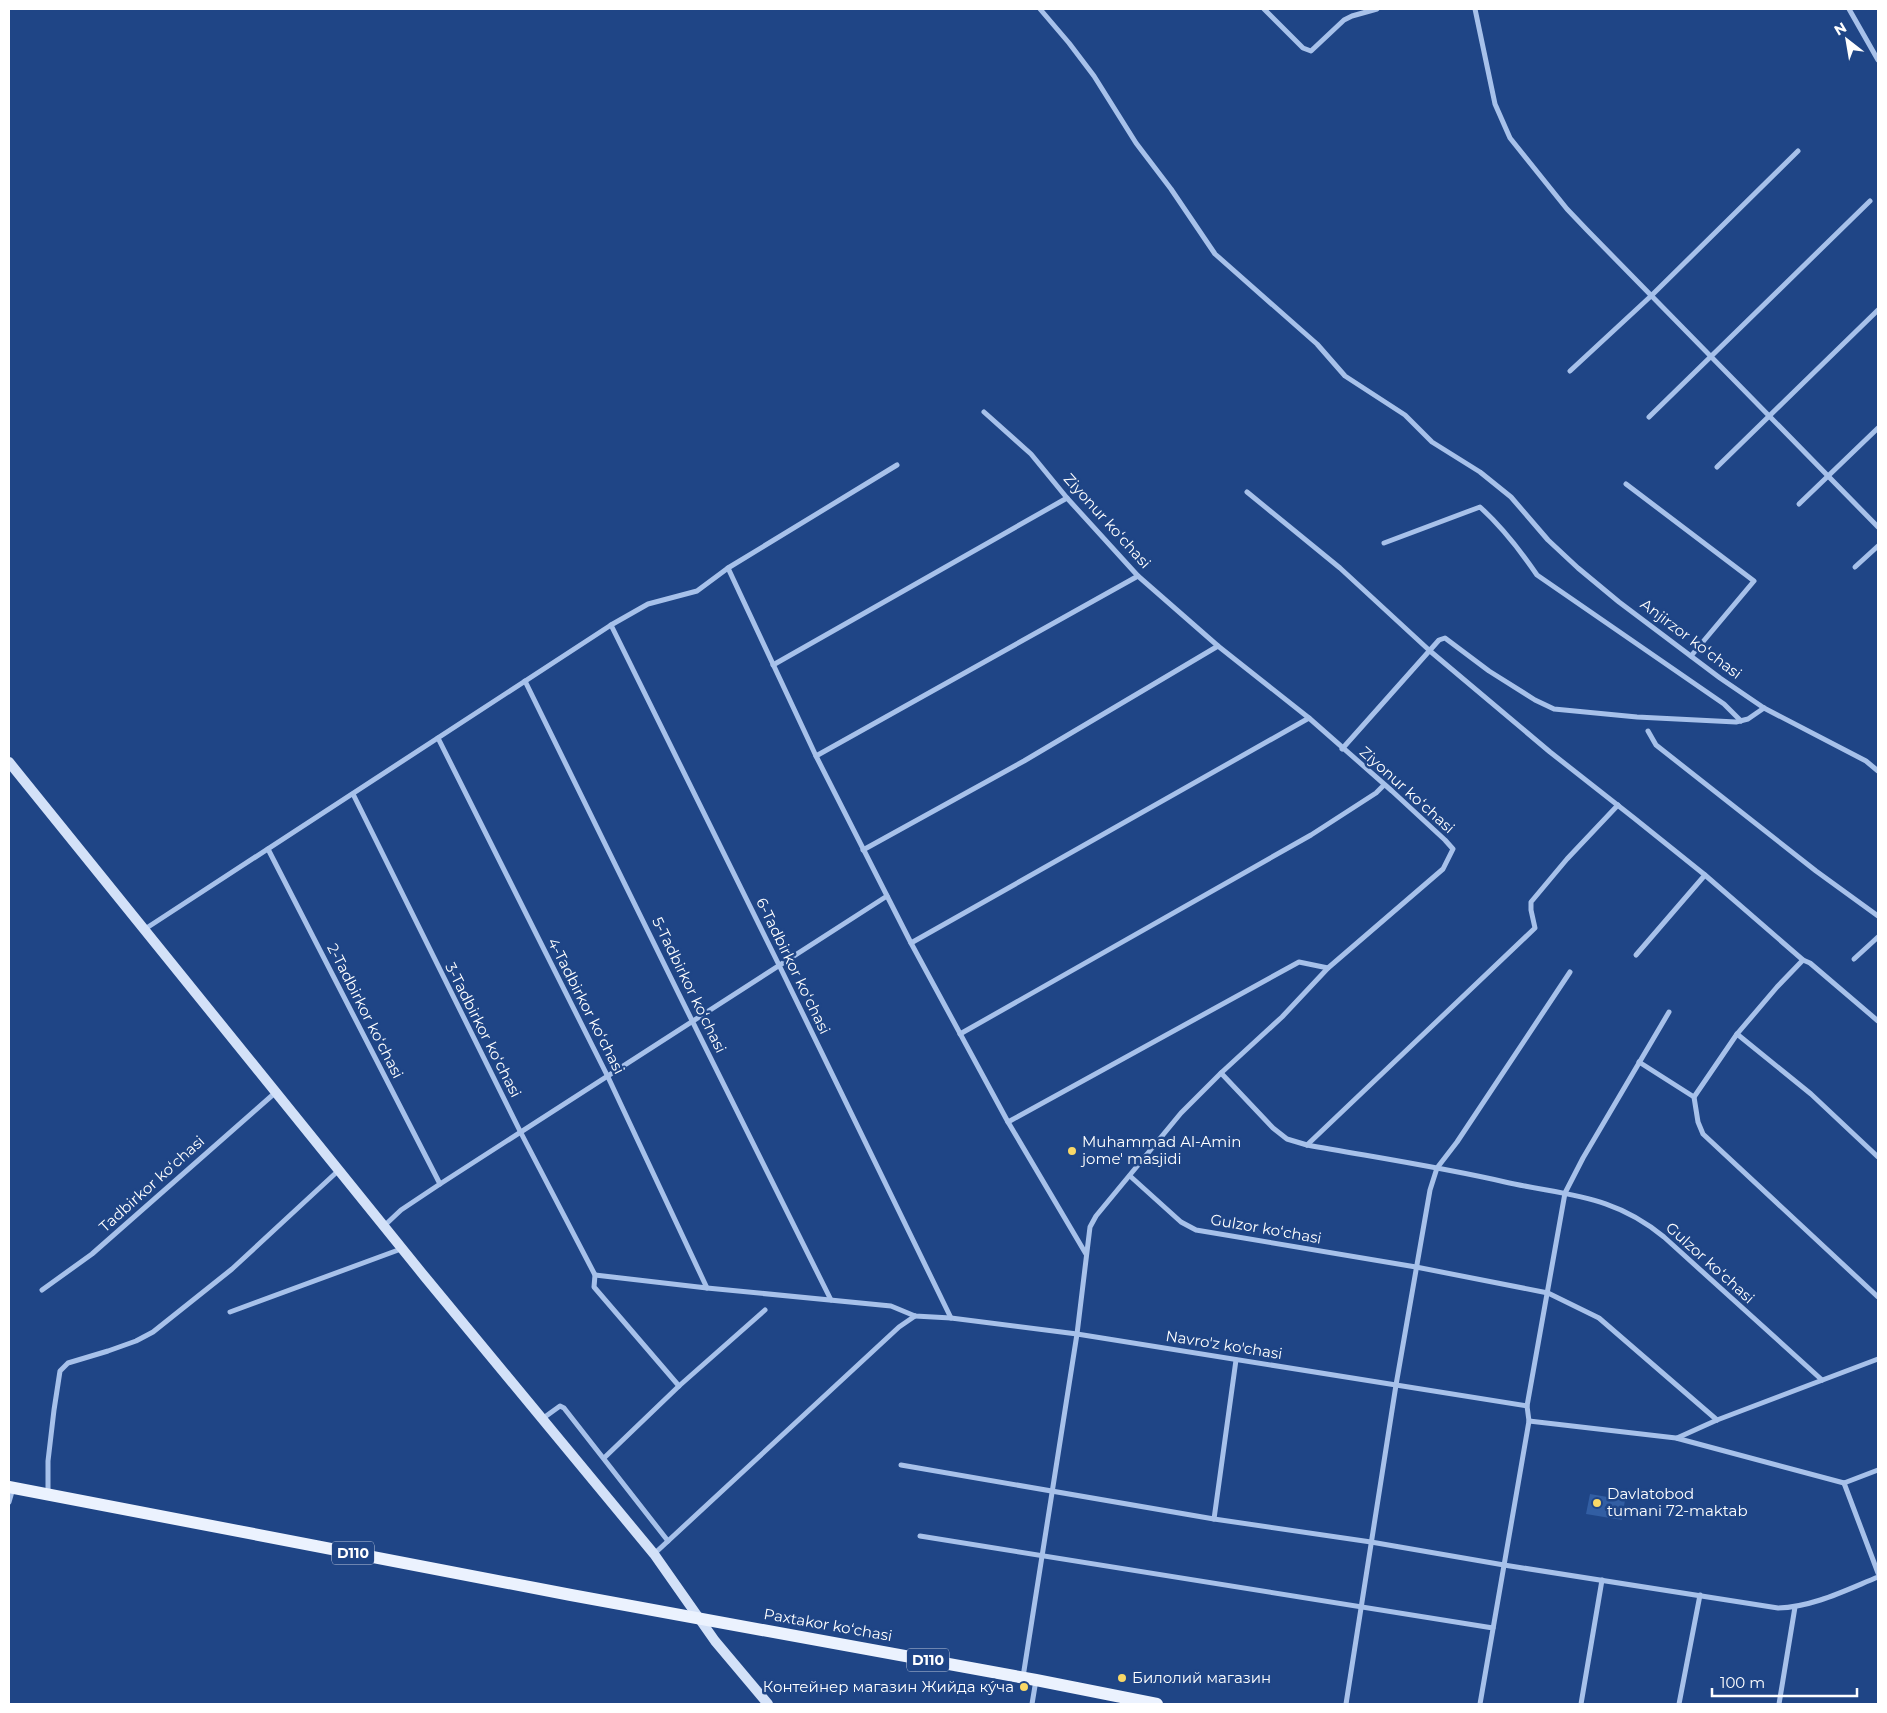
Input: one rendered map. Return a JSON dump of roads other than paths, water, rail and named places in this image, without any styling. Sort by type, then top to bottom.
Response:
[{"type":"main road","points":[[9,762],[384,1227],[654,1554],[715,1641],[768,1704]]},
{"type":"main road","name":"D110","points":[[11,1487],[561,1593],[698,1617]]},
{"type":"main road","name":"Paxtakor koʻchasi","points":[[698,1617],[1023,1677],[1157,1704]]},
{"type":"street","name":"Anjirzor koʻchasi","points":[[1040,9],[1094,76],[1136,143],[1171,189],[1215,254],[1317,344],[1345,376],[1405,415],[1432,442],[1480,472],[1511,497],[1548,540],[1578,568],[1619,602],[1720,678],[1764,708],[1866,762],[1878,771]]},
{"type":"street","points":[[1264,9],[1303,48],[1311,51],[1344,20],[1377,9]]},
{"type":"street","points":[[1475,9],[1494,104],[1510,138],[1567,209],[1878,527]]},
{"type":"street","points":[[1849,9],[1878,60]]},
{"type":"street","points":[[1570,372],[1651,296],[1798,151]]},
{"type":"street","points":[[1648,417],[1870,201]]},
{"type":"street","points":[[1717,466],[1878,310]]},
{"type":"street","name":"Ziyonur koʻchasi","points":[[984,412],[1031,454],[1067,498],[1138,576],[1218,646],[1308,718],[1446,840],[1453,849],[1443,869],[1328,968],[1282,1017],[1181,1113],[1090,1227],[1077,1334],[1023,1677]]},
{"type":"street","points":[[1799,504],[1878,428]]},
{"type":"street","points":[[145,929],[611,625],[648,604],[697,591],[728,568],[897,465]]},
{"type":"street","points":[[1626,484],[1754,581],[1691,656]]},
{"type":"street","points":[[1246,492],[1340,568],[1430,651],[1550,752],[1704,875],[1803,960],[1810,963],[1878,1020]]},
{"type":"street","points":[[773,665],[1067,498]]},
{"type":"street","points":[[1384,543],[1480,507],[1511,540],[1537,575],[1724,704],[1741,721]]},
{"type":"street","points":[[1855,567],[1878,546]]},
{"type":"street","points":[[728,568],[816,756],[911,943],[1008,1122],[1086,1254]]},
{"type":"street","points":[[816,756],[1138,576]]},
{"type":"street","name":"6-Tadbirkor koʻchasi","points":[[611,625],[780,965],[951,1318]]},
{"type":"street","points":[[1342,749],[1440,640],[1445,638],[1489,671],[1535,700],[1554,709],[1646,718],[1717,722],[1741,721],[1753,717],[1764,708]]},
{"type":"street","points":[[863,850],[1024,761],[1218,646]]},
{"type":"street","name":"5-Tadbirkor koʻchasi","points":[[525,681],[694,1022],[725,1090],[831,1300]]},
{"type":"street","points":[[911,943],[1308,718]]},
{"type":"street","points":[[1648,731],[1656,745],[1816,871],[1878,916]]},
{"type":"street","name":"4-Tadbirkor koʻchasi","points":[[438,738],[608,1077],[707,1288]]},
{"type":"street","points":[[960,1034],[1311,835],[1376,793],[1384,785]]},
{"type":"street","name":"3-Tadbirkor koʻchasi","points":[[353,794],[521,1133],[595,1274],[594,1287],[679,1386]]},
{"type":"street","points":[[1307,1145],[1535,928],[1531,902],[1567,859],[1618,805]]},
{"type":"street","name":"2-Tadbirkor koʻchasi","points":[[268,849],[440,1184]]},
{"type":"street","points":[[1636,955],[1704,875]]},
{"type":"street","points":[[384,1227],[401,1210],[440,1184],[887,896]]},
{"type":"street","points":[[1854,959],[1878,937]]},
{"type":"street","points":[[1803,960],[1737,1034],[1694,1098],[1698,1122],[1703,1134],[1878,1298]]},
{"type":"street","points":[[1008,1122],[1299,962],[1328,968]]},
{"type":"street","points":[[1346,1704],[1396,1385],[1430,1190],[1437,1168],[1457,1142],[1570,972]]},
{"type":"street","points":[[1480,1704],[1529,1421],[1527,1406],[1565,1193],[1583,1158],[1669,1012]]},
{"type":"street","points":[[1737,1034],[1811,1094],[1878,1157]]},
{"type":"street","points":[[1639,1062],[1694,1098]]},
{"type":"street","name":"Gulzor koʻchasi","points":[[1221,1073],[1273,1128],[1287,1139],[1307,1145],[1461,1171],[1600,1201],[1624,1210],[1646,1222],[1822,1380]]},
{"type":"street","name":"Tadbirkor koʻchasi","points":[[42,1290],[92,1254],[276,1092]]},
{"type":"street","points":[[48,1494],[48,1461],[60,1371],[63,1367],[68,1363],[136,1341],[153,1332],[232,1269],[339,1170]]},
{"type":"street","name":"Gulzor koʻchasi","points":[[1130,1176],[1181,1222],[1196,1230],[1548,1293],[1599,1318],[1717,1420]]},
{"type":"street","points":[[230,1312],[402,1249]]},
{"type":"street","name":"Navro'z ko'chasi","points":[[595,1274],[707,1288],[891,1306],[915,1316],[951,1318],[1077,1334],[1527,1406]]},
{"type":"street","points":[[604,1458],[679,1386],[765,1310]]},
{"type":"street","points":[[654,1554],[899,1327],[915,1316]]},
{"type":"street","points":[[1676,1438],[1717,1420],[1878,1359]]},
{"type":"street","points":[[1214,1519],[1236,1360]]},
{"type":"street","points":[[542,1419],[560,1406],[564,1408],[668,1541]]},
{"type":"street","points":[[1529,1421],[1676,1438],[1844,1483],[1878,1470]]},
{"type":"street","points":[[901,1465],[1214,1519],[1371,1542],[1778,1608],[1812,1603],[1878,1577]]},
{"type":"street","points":[[1844,1483],[1878,1573]]},
{"type":"street","points":[[9,1502],[11,1487]]},
{"type":"street","points":[[920,1536],[1493,1628]]},
{"type":"street","points":[[1581,1704],[1602,1580]]},
{"type":"street","points":[[1679,1704],[1700,1595]]},
{"type":"street","points":[[1779,1704],[1795,1607]]},
{"type":"street","points":[[1032,1704],[1036,1680]]},
{"type":"place","name":"Muhammad Al-Amin jome' masjidi","points":[[1072,1151]]},
{"type":"place","name":"Davlatobod tumani 72-maktab","points":[[1597,1503]]},
{"type":"place","name":"Билолий магазин","points":[[1122,1678]]},
{"type":"place","name":"Контейнер магазин Жийда ку́ча","points":[[1024,1687]]}]
